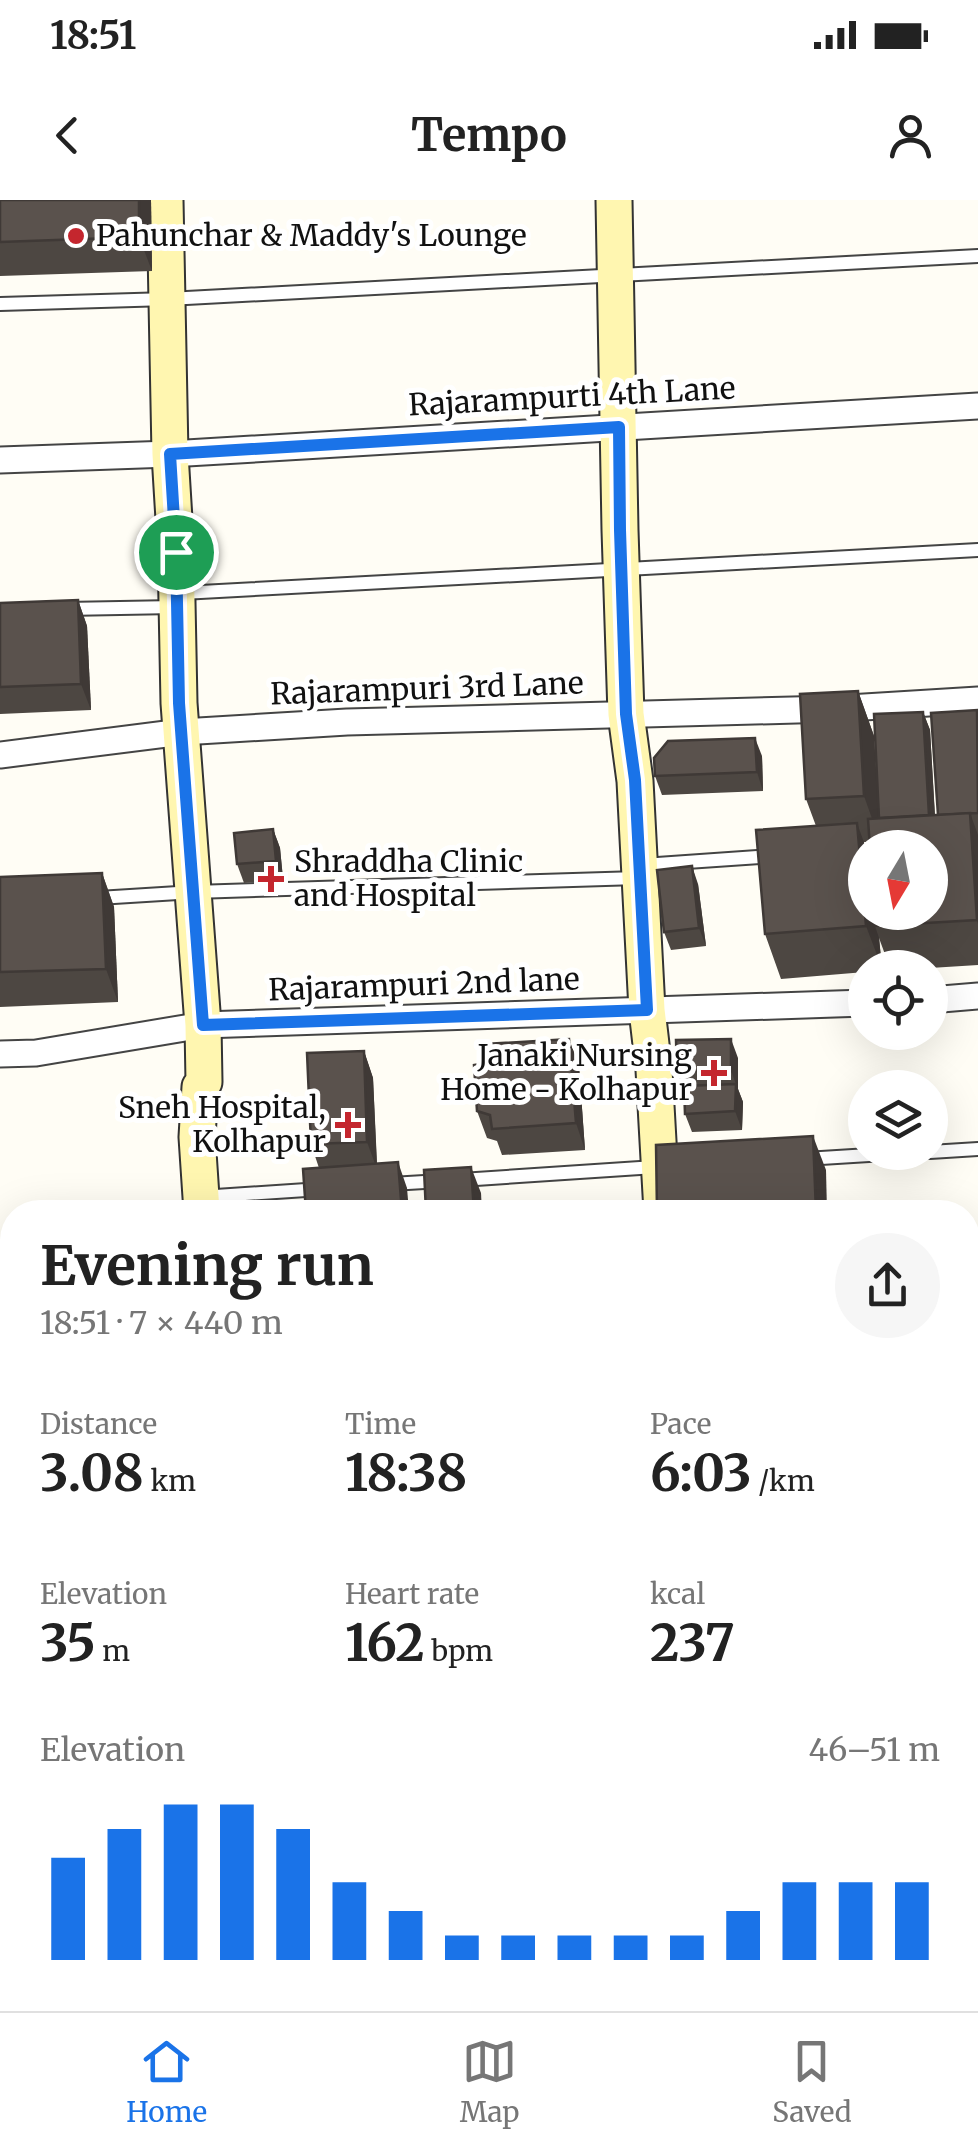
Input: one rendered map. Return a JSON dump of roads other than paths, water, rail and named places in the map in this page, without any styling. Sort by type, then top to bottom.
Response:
[{"type":"street","points":[[165,200],[170,454],[182,732],[203,1025],[204,1082],[200,1087],[197,1137],[202,1200]]},
{"type":"street","points":[[614,200],[626,714],[635,780],[647,1010],[670,1166],[664,1200]]},
{"type":"street","name":"Rajarampurti 4th Lane","points":[[0,460],[170,454],[978,406]]},
{"type":"street","name":"Rajarampuri 3rd Lane","points":[[0,755],[182,732],[347,722],[832,709],[978,700]]},
{"type":"street","points":[[948,998],[978,996]]},
{"type":"street","points":[[647,1010],[848,1004]]},
{"type":"street","name":"Rajarampuri 2nd lane","points":[[0,1054],[36,1052],[203,1025],[647,1010]]},
{"type":"lane","points":[[0,304],[978,256]]},
{"type":"lane","points":[[59,608],[978,550]]},
{"type":"lane","points":[[78,899],[640,872],[790,854]]},
{"type":"lane","points":[[948,1151],[978,1149]]},
{"type":"lane","points":[[798,1159],[848,1156]]},
{"type":"lane","points":[[381,1185],[670,1166]]},
{"type":"lane","points":[[243,1200],[341,1188]]},
{"type":"place","name":"Pahunchar & Maddy's Lounge","points":[[76,236]]},
{"type":"place","name":"Shraddha Clinic and Hospital","points":[[271,879]]},
{"type":"place","name":"Janaki Nursing Home - Kolhapur","points":[[714,1073]]},
{"type":"place","name":"Sneh Hospital, Kolhapur","points":[[348,1125]]}]
